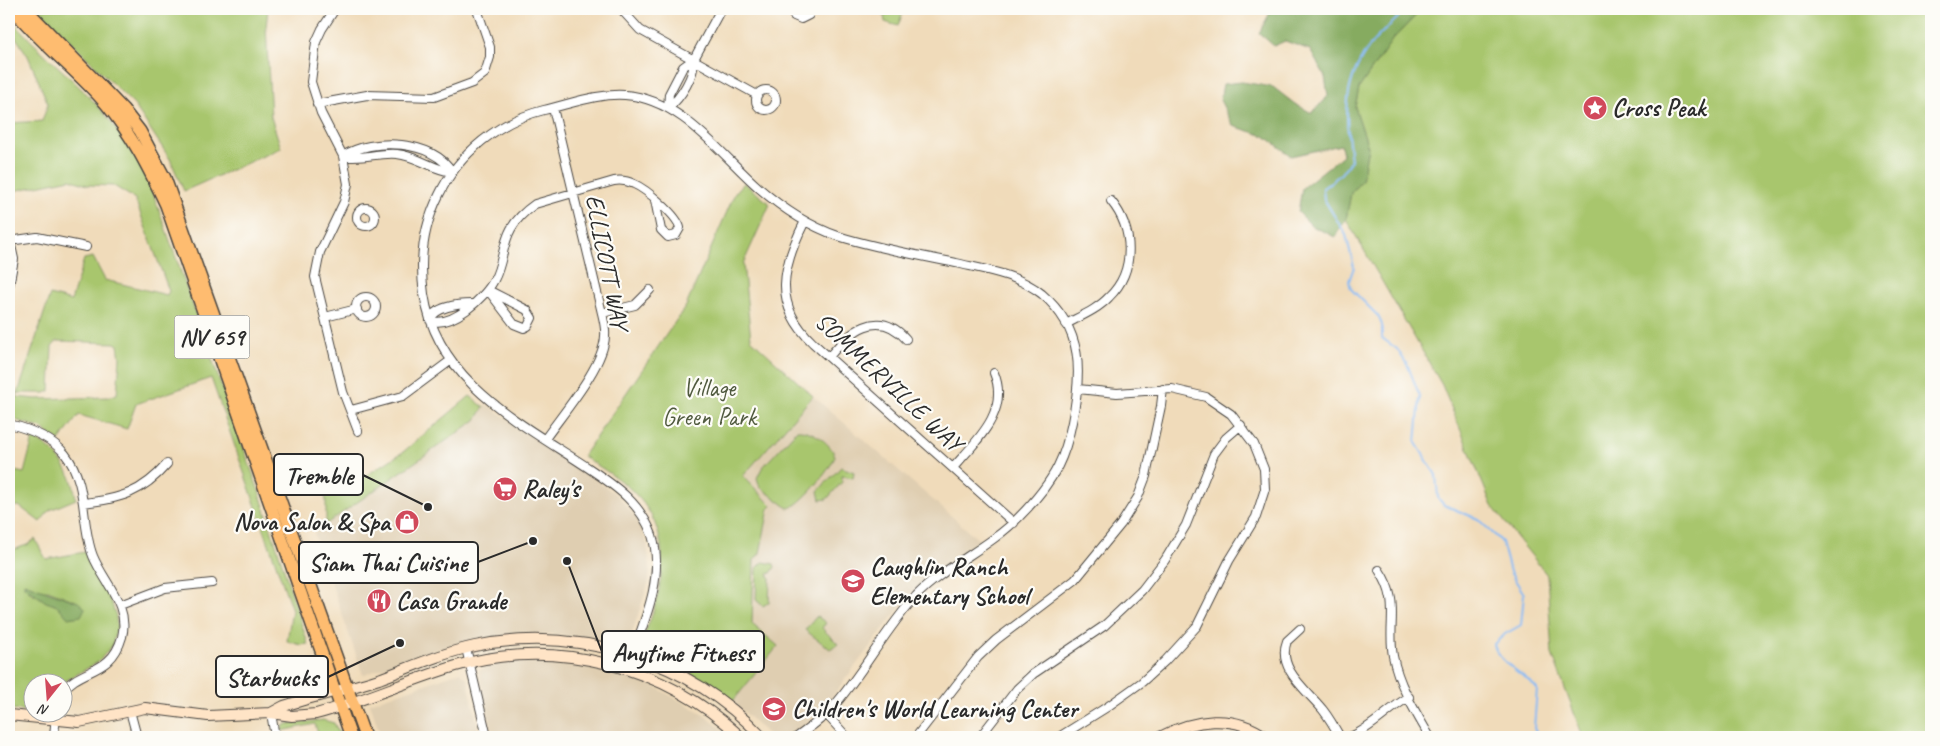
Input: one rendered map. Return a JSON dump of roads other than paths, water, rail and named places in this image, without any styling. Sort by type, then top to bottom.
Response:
[{"type":"main road","name":"NV 659","points":[[13,9],[38,39],[107,104],[123,124],[150,169],[166,205],[350,737]]},
{"type":"main road","name":"NV 659","points":[[26,9],[123,109],[140,131],[165,178],[365,737]]},
{"type":"street","points":[[335,9],[322,28],[313,53],[311,82],[317,104],[343,156],[348,184],[342,206],[320,252],[316,269],[316,284],[343,392],[358,431]]},
{"type":"street","points":[[317,104],[368,95],[434,97],[479,79],[484,73],[490,58],[490,47],[477,9]]},
{"type":"street","points":[[621,9],[640,30],[694,58],[757,95]]},
{"type":"street","points":[[668,108],[669,94],[683,68],[694,58],[721,9]]},
{"type":"street","points":[[792,9],[794,16],[801,18],[809,14],[811,9]]},
{"type":"street","points":[[627,669],[655,582],[657,566],[652,536],[639,510],[629,498],[476,390],[450,360],[430,320],[423,284],[423,249],[432,211],[452,172],[472,150],[501,128],[524,116],[596,97],[622,95],[645,99],[668,108],[686,120],[760,189],[805,221],[852,240],[1018,279],[1040,293],[1066,324],[1078,361],[1078,389],[1067,443],[1058,467],[1036,498],[1014,522],[917,595],[826,714],[798,737]]},
{"type":"street","name":"ELLICOTT WAY","points":[[546,439],[600,358],[606,336],[553,108]]},
{"type":"street","points":[[343,156],[358,158],[382,154],[408,156],[443,171],[452,172]]},
{"type":"street","points":[[430,320],[436,323],[442,322],[464,312],[488,290],[495,279],[506,243],[516,220],[535,204],[621,180],[634,184],[655,200],[679,223],[680,228],[676,235],[668,237],[661,230],[655,200]]},
{"type":"street","points":[[1066,324],[1108,298],[1117,288],[1127,268],[1129,251],[1127,235],[1119,212],[1111,201]]},
{"type":"street","points":[[342,206],[358,213]]},
{"type":"street","name":"SOMMERVILLE WAY","points":[[805,221],[786,265],[785,291],[787,303],[797,325],[829,357],[1014,522]]},
{"type":"street","points":[[9,286],[14,259],[10,241],[38,237],[86,246]]},
{"type":"street","points":[[488,290],[527,310],[532,318],[528,326],[524,328],[514,324],[488,290]]},
{"type":"street","points":[[602,314],[635,305],[650,290]]},
{"type":"street","points":[[430,320],[432,314],[437,311],[471,304]]},
{"type":"street","points":[[325,317],[357,309]]},
{"type":"street","points":[[829,357],[850,334],[864,326],[873,324],[889,326],[900,332],[906,339]]},
{"type":"street","points":[[351,410],[403,396],[450,360]]},
{"type":"street","points":[[953,468],[991,424],[998,394],[998,381],[994,373]]},
{"type":"street","points":[[1059,737],[1107,708],[1142,682],[1165,660],[1201,619],[1230,560],[1256,517],[1263,498],[1265,479],[1262,460],[1241,425],[1223,407],[1206,397],[1183,390],[1162,389],[1117,394],[1078,389]]},
{"type":"street","points":[[916,737],[978,657],[996,640],[1075,580],[1121,524],[1138,497],[1146,476],[1162,406],[1162,389]]},
{"type":"street","points":[[9,424],[40,434],[64,454],[76,472],[93,556],[120,605],[123,630],[114,655],[102,667],[72,683]]},
{"type":"street","points":[[980,737],[1017,689],[1033,674],[1104,626],[1142,590],[1165,560],[1186,525],[1214,454],[1226,438],[1241,425]]},
{"type":"street","points":[[83,503],[118,498],[138,490],[150,482],[167,464]]},
{"type":"street","points":[[1379,570],[1392,599],[1392,645],[1396,666],[1409,697],[1430,737]]},
{"type":"street","points":[[120,605],[166,588],[212,583]]},
{"type":"street","points":[[1300,629],[1287,641],[1285,658],[1299,683],[1323,710],[1340,737]]},
{"type":"street","points":[[271,712],[284,706],[347,688],[466,648],[515,641],[555,640],[597,646],[632,655],[678,674],[711,693],[762,737]]},
{"type":"street","points":[[466,648],[486,737]]},
{"type":"street","points":[[72,720],[86,722],[152,708],[215,716],[271,712],[306,715],[340,707],[469,663],[512,655],[549,655],[588,659],[627,669],[664,684],[688,696],[709,710],[741,737]]},
{"type":"street","points":[[1350,737],[1369,727],[1393,707],[1409,697]]},
{"type":"street","points":[[130,712],[137,737]]},
{"type":"street","points":[[271,712],[275,737]]},
{"type":"street","points":[[826,714],[847,737]]},
{"type":"street","points":[[9,715],[22,716]]},
{"type":"street","points":[[1160,737],[1188,724],[1211,720],[1244,725],[1266,737]]},
{"type":"street","points":[[54,737],[55,724]]},
{"type":"waterway","points":[[1405,9],[1373,42],[1356,70],[1351,84],[1347,112],[1351,160],[1340,175],[1323,188],[1324,199],[1346,235],[1354,267],[1349,281],[1351,289],[1379,317],[1382,325],[1382,338],[1397,349],[1408,366],[1420,397],[1416,443],[1436,475],[1438,498],[1444,505],[1478,519],[1502,542],[1510,572],[1524,594],[1521,625],[1505,634],[1494,644],[1500,657],[1537,689],[1534,728],[1538,737]]},
{"type":"place","name":"Cross Peak","points":[[1595,108]]},
{"type":"place","name":"Raley's","points":[[505,489]]},
{"type":"place","name":"Tremble","points":[[428,507]]},
{"type":"place","name":"Nova Salon & Spa","points":[[407,522]]},
{"type":"place","name":"Siam Thai Cuisine","points":[[533,541]]},
{"type":"place","name":"Anytime Fitness","points":[[567,561]]},
{"type":"place","name":"Caughlin Ranch Elementary School","points":[[853,581]]},
{"type":"place","name":"Casa Grande","points":[[379,601]]},
{"type":"place","name":"Starbucks","points":[[400,643]]},
{"type":"place","name":"Children's World Learning Center","points":[[774,709]]},
{"type":"park label","name":"Village Green Park","points":[[709,402]]}]
